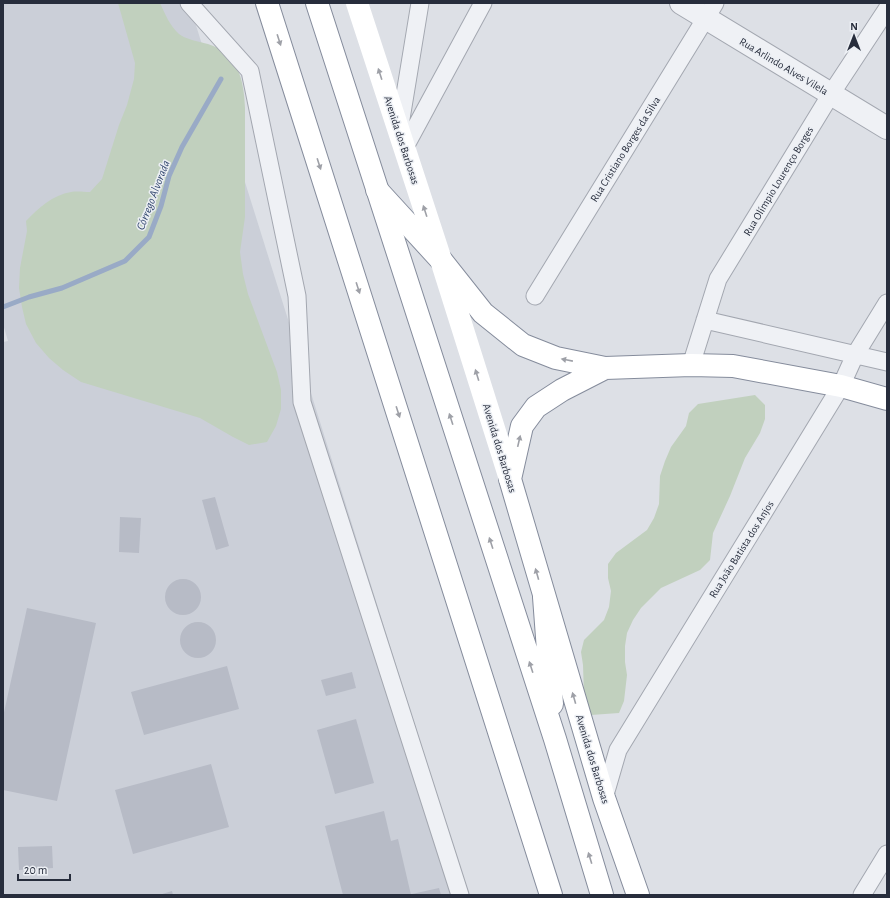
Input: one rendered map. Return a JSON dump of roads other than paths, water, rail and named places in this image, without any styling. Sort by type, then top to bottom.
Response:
[{"type":"main road","points":[[267,3],[551,895]]},
{"type":"main road","points":[[317,3],[555,739],[602,895]]},
{"type":"main road","name":"Avenida dos Barbosas","points":[[357,3],[441,260],[510,479],[604,798],[638,895]]},
{"type":"main road","points":[[377,190],[441,260],[483,313],[524,345],[556,358],[605,368],[692,365],[733,366],[841,386],[887,398]]},
{"type":"main road","points":[[510,479],[522,426],[536,407],[562,390],[605,368]]},
{"type":"main road","points":[[544,597],[555,739]]},
{"type":"street","points":[[189,3],[250,71],[297,296],[302,402],[460,895]]},
{"type":"street","points":[[402,139],[420,3]]},
{"type":"street","points":[[402,139],[483,3]]},
{"type":"street","name":"Rua Arlindo Alves Vilela","points":[[680,3],[710,11],[831,94],[887,128]]},
{"type":"street","name":"Rua Olímpio Lourenço Borges","points":[[692,365],[718,278],[831,94],[887,8]]},
{"type":"street","name":"Rua Cristiano Borges da Silva","points":[[534,296],[710,11]]},
{"type":"street","name":"Rua João Batista dos Anjos","points":[[604,798],[618,750],[841,386],[855,355],[887,303]]},
{"type":"street","points":[[705,320],[887,362]]},
{"type":"street","points":[[862,895],[887,854]]},
{"type":"waterway","name":"Córrego Alvorada","points":[[3,307],[29,297],[62,288],[125,261],[149,237],[161,206],[169,176],[182,147],[221,79]]}]
